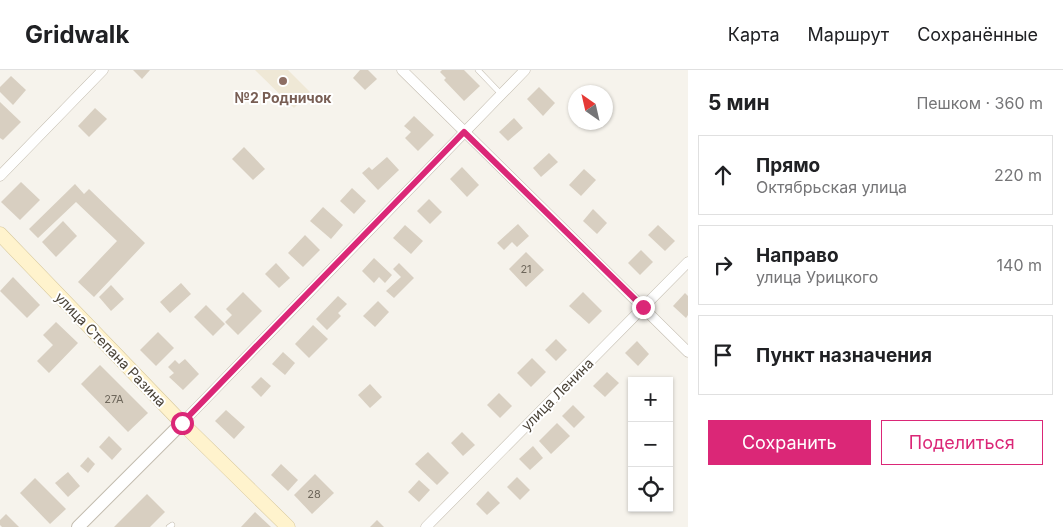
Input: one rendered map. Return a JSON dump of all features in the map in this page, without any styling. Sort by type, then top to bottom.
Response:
[{"type":"main road","name":"улица Степана Разина","points":[[0,234],[182,423],[288,527]]},
{"type":"street","points":[[0,176],[103,70]]},
{"type":"street","points":[[402,70],[688,352]]},
{"type":"street","points":[[78,527],[182,423],[525,70]]},
{"type":"street","name":"улица Ленина","points":[[426,527],[688,262]]},
{"type":"lane","points":[[478,70],[501,94]]},
{"type":"shaded area","name":"№2 Родничок","points":[[255,70],[288,70],[310,92],[294,108]]},
{"type":"building","points":[[133,70],[150,70],[142,79]]},
{"type":"building","points":[[360,70],[368,70],[377,79],[365,90],[353,78]]},
{"type":"building","points":[[442,70],[464,70],[480,86],[464,101],[444,80],[446,78],[440,72]]},
{"type":"building","points":[[11,76],[26,90],[13,105],[0,92],[0,87]]},
{"type":"building","points":[[539,87],[555,103],[543,116],[527,99]]},
{"type":"building","points":[[0,102],[21,122],[3,140],[0,138]]},
{"type":"building","points":[[95,108],[107,119],[89,137],[78,126]]},
{"type":"building","points":[[414,116],[434,135],[418,151],[405,138],[411,132],[404,126]]},
{"type":"building","points":[[514,118],[523,128],[508,141],[499,132]]},
{"type":"building","points":[[244,147],[265,169],[253,180],[232,159]]},
{"type":"building","points":[[549,153],[558,162],[541,177],[533,168]]},
{"type":"building","points":[[387,157],[399,170],[378,190],[362,173],[369,167],[372,170]]},
{"type":"building","points":[[462,167],[479,185],[467,197],[450,179]]},
{"type":"building","points":[[584,169],[596,180],[581,196],[569,185]]},
{"type":"building","points":[[21,182],[40,200],[20,220],[1,202]]},
{"type":"building","points":[[75,184],[84,194],[89,189],[145,243],[94,297],[78,282],[117,241],[76,202],[38,238],[29,229]]},
{"type":"building","points":[[352,188],[366,201],[354,214],[340,201]]},
{"type":"building","points":[[429,199],[442,212],[430,224],[417,211]]},
{"type":"building","points":[[323,207],[343,225],[331,239],[310,221]]},
{"type":"building","points":[[593,209],[607,223],[597,234],[583,221]]},
{"type":"building","points":[[63,221],[77,236],[56,257],[42,242]]},
{"type":"building","points":[[518,224],[529,236],[517,247],[512,242],[504,250],[497,243]]},
{"type":"building","points":[[405,225],[423,241],[411,254],[393,238]]},
{"type":"building","points":[[658,225],[675,241],[665,251],[648,235]]},
{"type":"building","points":[[305,235],[320,250],[303,267],[288,253]]},
{"type":"building","points":[[641,250],[653,262],[640,275],[628,263]]},
{"type":"building","points":[[526,252],[544,270],[526,287],[509,269]]},
{"type":"building","points":[[374,258],[392,275],[385,283],[379,277],[374,283],[362,271]]},
{"type":"building","points":[[276,263],[290,278],[279,288],[265,274]]},
{"type":"building","points":[[399,263],[414,278],[394,298],[386,291],[401,277],[393,269]]},
{"type":"building","points":[[13,277],[40,305],[27,318],[0,291]]},
{"type":"building","points":[[181,283],[191,294],[170,313],[160,302]]},
{"type":"building","points":[[111,285],[124,299],[111,311],[99,297]]},
{"type":"building","points":[[243,292],[262,311],[238,335],[225,322],[232,315],[226,309]]},
{"type":"building","points":[[583,292],[602,311],[589,324],[569,306]]},
{"type":"building","points":[[685,293],[688,296],[688,315],[686,318],[673,306]]},
{"type":"building","points":[[338,296],[347,304],[338,313],[341,316],[327,330],[316,319]]},
{"type":"building","points":[[378,301],[389,312],[375,327],[363,316]]},
{"type":"building","points":[[206,305],[225,324],[213,336],[194,317]]},
{"type":"building","points":[[56,322],[78,343],[49,373],[37,361],[53,345],[43,335]]},
{"type":"building","points":[[313,325],[328,339],[309,358],[295,344]]},
{"type":"building","points":[[158,332],[174,348],[156,366],[140,350]]},
{"type":"building","points":[[556,339],[567,350],[556,361],[545,350]]},
{"type":"building","points":[[637,341],[649,354],[638,366],[625,353]]},
{"type":"building","points":[[283,352],[295,363],[285,375],[272,364]]},
{"type":"building","points":[[532,358],[546,372],[531,387],[517,373]]},
{"type":"building","points":[[185,359],[199,374],[183,390],[169,377],[174,373],[168,367],[175,360],[179,364]]},
{"type":"building","points":[[100,365],[148,413],[128,432],[81,384]]},
{"type":"building","points":[[607,372],[619,383],[605,397],[593,386]]},
{"type":"building","points":[[261,377],[271,386],[261,397],[251,387]]},
{"type":"building","points":[[370,384],[382,397],[370,408],[358,395]]},
{"type":"building","points":[[499,393],[512,406],[500,418],[487,405]]},
{"type":"building","points":[[573,405],[585,417],[574,428],[562,416]]},
{"type":"building","points":[[226,410],[245,427],[234,439],[215,421]]},
{"type":"building","points":[[557,423],[570,436],[551,454],[539,441]]},
{"type":"building","points":[[462,432],[475,445],[463,456],[451,443]]},
{"type":"building","points":[[109,436],[122,449],[112,460],[99,447]]},
{"type":"building","points":[[533,446],[543,458],[530,470],[519,459]]},
{"type":"building","points":[[428,452],[449,473],[437,485],[415,464]]},
{"type":"building","points":[[88,457],[95,464],[88,473],[80,466]]},
{"type":"building","points":[[281,464],[298,480],[288,491],[271,475]]},
{"type":"building","points":[[68,472],[80,486],[68,497],[55,483]]},
{"type":"building","points":[[315,474],[334,493],[312,514],[294,495]]},
{"type":"building","points":[[517,477],[530,490],[520,500],[507,487]]},
{"type":"building","points":[[35,478],[66,509],[50,524],[20,493]]},
{"type":"building","points":[[419,480],[430,490],[419,502],[408,492]]},
{"type":"building","points":[[488,491],[500,503],[487,515],[476,504]]},
{"type":"building","points":[[147,494],[165,512],[150,527],[114,527]]},
{"type":"building","points":[[255,512],[271,527],[241,527]]},
{"type":"building","points":[[6,514],[19,527],[2,527],[0,525],[0,520]]},
{"type":"building","points":[[377,520],[384,527],[370,527]]},
{"type":"place","name":"№2 Родничок","points":[[283,81]]},
{"type":"route","points":[[182,423],[464,132],[643,307]]}]
